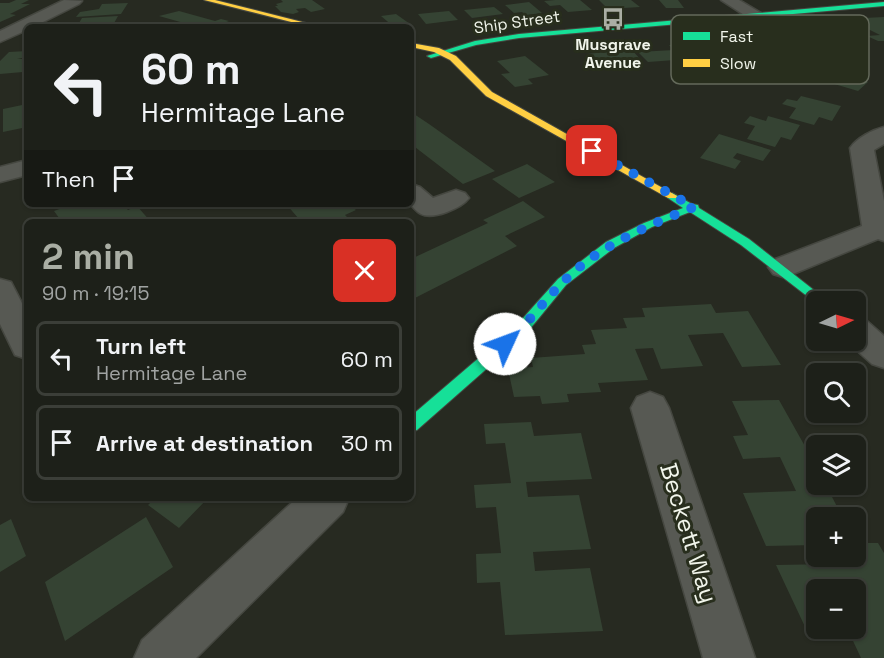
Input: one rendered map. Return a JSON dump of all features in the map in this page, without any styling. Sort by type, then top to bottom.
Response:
[{"type":"street","points":[[207,0],[307,24]]},
{"type":"street","points":[[728,0],[750,15]]},
{"type":"street","points":[[24,24],[64,3]]},
{"type":"street","points":[[797,15],[884,4]]},
{"type":"street","points":[[0,37],[24,24]]},
{"type":"street","name":"Ship Street","points":[[414,58],[442,53],[475,43],[519,36],[671,27]]},
{"type":"street","points":[[414,46],[442,53],[458,61],[486,92],[694,207],[783,267],[810,291]]},
{"type":"street","points":[[783,267],[880,231],[862,148],[884,134]]},
{"type":"street","points":[[0,175],[24,168]]},
{"type":"street","points":[[406,218],[421,200],[456,198]]},
{"type":"street","points":[[414,422],[520,331],[562,282],[600,252],[648,225],[694,207]]},
{"type":"street","points":[[0,290],[24,340]]},
{"type":"street","points":[[866,339],[884,355]]},
{"type":"street","name":"Beckett Way","points":[[650,408],[729,658]]},
{"type":"street","points":[[160,658],[325,501]]},
{"type":"building","points":[[29,0],[21,4],[30,4],[10,14],[16,15],[0,22],[0,3]]},
{"type":"building","points":[[281,0],[312,0],[325,9],[311,12],[305,8],[296,9],[299,12],[293,14],[281,12],[275,6],[283,2]]},
{"type":"building","points":[[580,0],[592,10],[568,12],[560,5],[550,6],[544,1]]},
{"type":"building","points":[[599,0],[631,0],[640,7],[608,9]]},
{"type":"building","points":[[659,0],[678,0],[684,8],[666,8]]},
{"type":"building","points":[[529,2],[542,13],[526,15],[522,12],[514,13],[505,5]]},
{"type":"building","points":[[128,3],[121,14],[76,17],[80,12],[99,9],[102,4]]},
{"type":"building","points":[[494,7],[503,14],[472,18],[464,10]]},
{"type":"building","points":[[179,11],[215,21],[221,19],[229,21],[222,24],[187,24],[159,16]]},
{"type":"building","points":[[449,11],[458,20],[426,24],[418,14]]},
{"type":"building","points":[[396,14],[410,24],[390,24],[381,16]]},
{"type":"building","points":[[118,16],[114,24],[64,24],[79,23],[82,18]]},
{"type":"building","points":[[884,17],[884,41],[869,37],[880,35],[869,30],[869,18]]},
{"type":"building","points":[[631,49],[642,61],[634,62],[638,65],[598,68],[587,54]]},
{"type":"building","points":[[671,50],[671,60],[648,62],[638,52]]},
{"type":"building","points":[[24,51],[24,58],[17,59],[24,59],[23,72],[0,74],[0,61],[9,52]]},
{"type":"building","points":[[525,56],[549,75],[528,79],[533,84],[515,87],[501,74],[510,73],[497,61]]},
{"type":"building","points":[[834,84],[866,84],[858,91]]},
{"type":"building","points":[[801,96],[841,106],[832,121],[819,117],[814,125],[789,118],[796,108],[782,104],[787,99],[797,101]]},
{"type":"building","points":[[24,105],[24,128],[3,132],[3,109]]},
{"type":"building","points":[[414,114],[495,171],[463,184],[414,146]]},
{"type":"building","points":[[750,116],[766,121],[768,116],[800,125],[791,140],[781,137],[775,147],[747,139],[755,126],[744,123]]},
{"type":"building","points":[[719,134],[771,150],[763,161],[737,153],[733,158],[741,161],[735,169],[700,158]]},
{"type":"building","points":[[527,164],[555,182],[519,198],[492,179]]},
{"type":"building","points":[[523,201],[545,217],[505,236],[517,246],[414,298],[414,258],[488,223],[483,220]]},
{"type":"building","points":[[65,207],[126,207],[128,210],[138,207],[148,219],[60,219],[54,211]]},
{"type":"building","points":[[289,207],[352,207],[356,210],[345,215],[349,219],[299,219]]},
{"type":"building","points":[[711,304],[716,313],[748,311],[781,365],[742,367],[723,333],[688,335],[703,366],[661,369],[653,348],[635,349],[648,380],[598,383],[601,392],[567,394],[569,402],[542,404],[540,396],[514,397],[508,369],[533,367],[531,358],[585,354],[582,345],[596,344],[591,330],[627,328],[623,318],[645,317],[642,308]]},
{"type":"building","points":[[779,400],[806,448],[806,495],[831,495],[837,507],[806,507],[806,545],[766,546],[743,493],[796,491],[780,457],[743,459],[733,436],[748,435],[732,401]]},
{"type":"building","points":[[531,422],[534,436],[581,433],[592,479],[526,482],[528,497],[579,495],[591,549],[533,552],[535,571],[590,568],[603,631],[505,635],[500,582],[477,583],[476,554],[501,553],[496,507],[476,508],[474,485],[511,483],[505,443],[486,444],[484,424]]},
{"type":"building","points":[[152,501],[205,501],[179,528],[148,505]]},
{"type":"building","points":[[146,517],[173,567],[65,641],[45,582]]},
{"type":"building","points":[[11,519],[26,556],[0,572],[0,525]]},
{"type":"building","points":[[866,543],[878,543],[884,553],[884,658],[861,658],[852,639],[866,639],[866,579],[806,579],[806,629],[776,565],[866,567]]},
{"type":"traffic: fast","points":[[759,15],[884,4]]},
{"type":"traffic: fast","points":[[431,56],[475,43],[519,36],[671,23]]},
{"type":"traffic: fast","points":[[672,196],[745,242],[809,291]]},
{"type":"traffic: fast","points":[[414,422],[520,331],[562,282],[610,245],[648,225],[694,207]]},
{"type":"traffic: slow","points":[[207,0],[307,24]]},
{"type":"traffic: slow","points":[[414,46],[436,50],[453,58],[489,94],[672,196]]},
{"type":"place","name":"Musgrave Avenue","points":[[613,19]]},
{"type":"route","points":[[505,344],[520,331],[562,282],[610,245],[648,225],[694,207],[592,151]]}]
